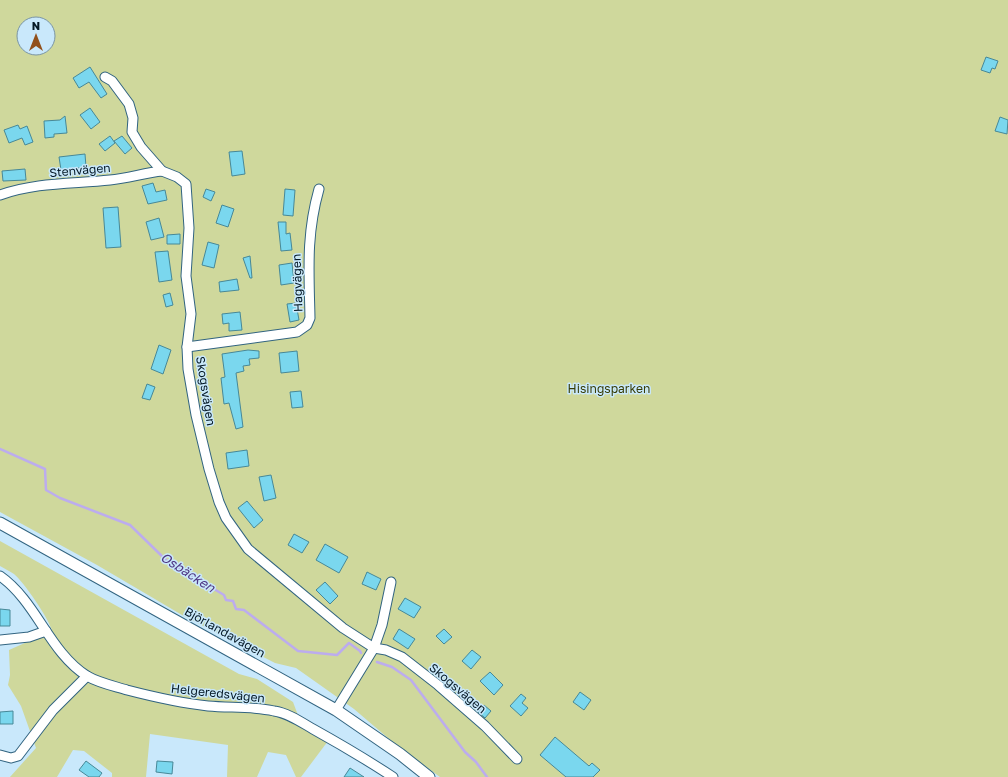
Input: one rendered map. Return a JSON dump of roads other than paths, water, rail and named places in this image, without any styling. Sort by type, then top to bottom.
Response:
[{"type":"street","name":"Skogsvägen","points":[[106,76],[112,81],[129,104],[133,118],[132,132],[134,137],[162,171],[177,177],[186,184],[189,228],[186,276],[191,314],[187,348],[188,369],[195,410],[209,468],[222,510],[248,549],[344,628],[374,648],[386,650],[402,658],[438,685],[485,726],[517,759]]},
{"type":"street","name":"Stenvägen","points":[[0,195],[20,188],[112,180],[162,171]]},
{"type":"street","name":"Hagvägen","points":[[187,348],[297,332],[307,325],[310,318],[309,244],[312,214],[319,189]]},
{"type":"street","name":"Björlandavägen","points":[[0,523],[336,710],[394,750],[429,777]]},
{"type":"street","name":"Helgeredsvägen","points":[[0,576],[11,584],[28,603],[46,631],[72,664],[88,676],[104,683],[166,700],[275,711],[294,718],[393,777]]},
{"type":"street","points":[[336,710],[374,648],[382,625],[391,582]]},
{"type":"street","points":[[0,640],[30,637],[46,631]]},
{"type":"street","points":[[0,755],[11,758],[18,756],[54,710],[88,676]]},
{"type":"waterway","name":"Osbäcken","points":[[0,449],[45,469],[46,490],[60,498],[130,525],[167,561],[224,595],[226,600],[233,601],[236,609],[244,610],[298,651],[337,655],[349,643],[361,653]]},
{"type":"waterway","name":"Osbäcken","points":[[377,662],[392,667],[411,680],[465,752],[476,762],[487,777]]},
{"type":"park label","name":"Hisingsparken","points":[[609,388]]}]
